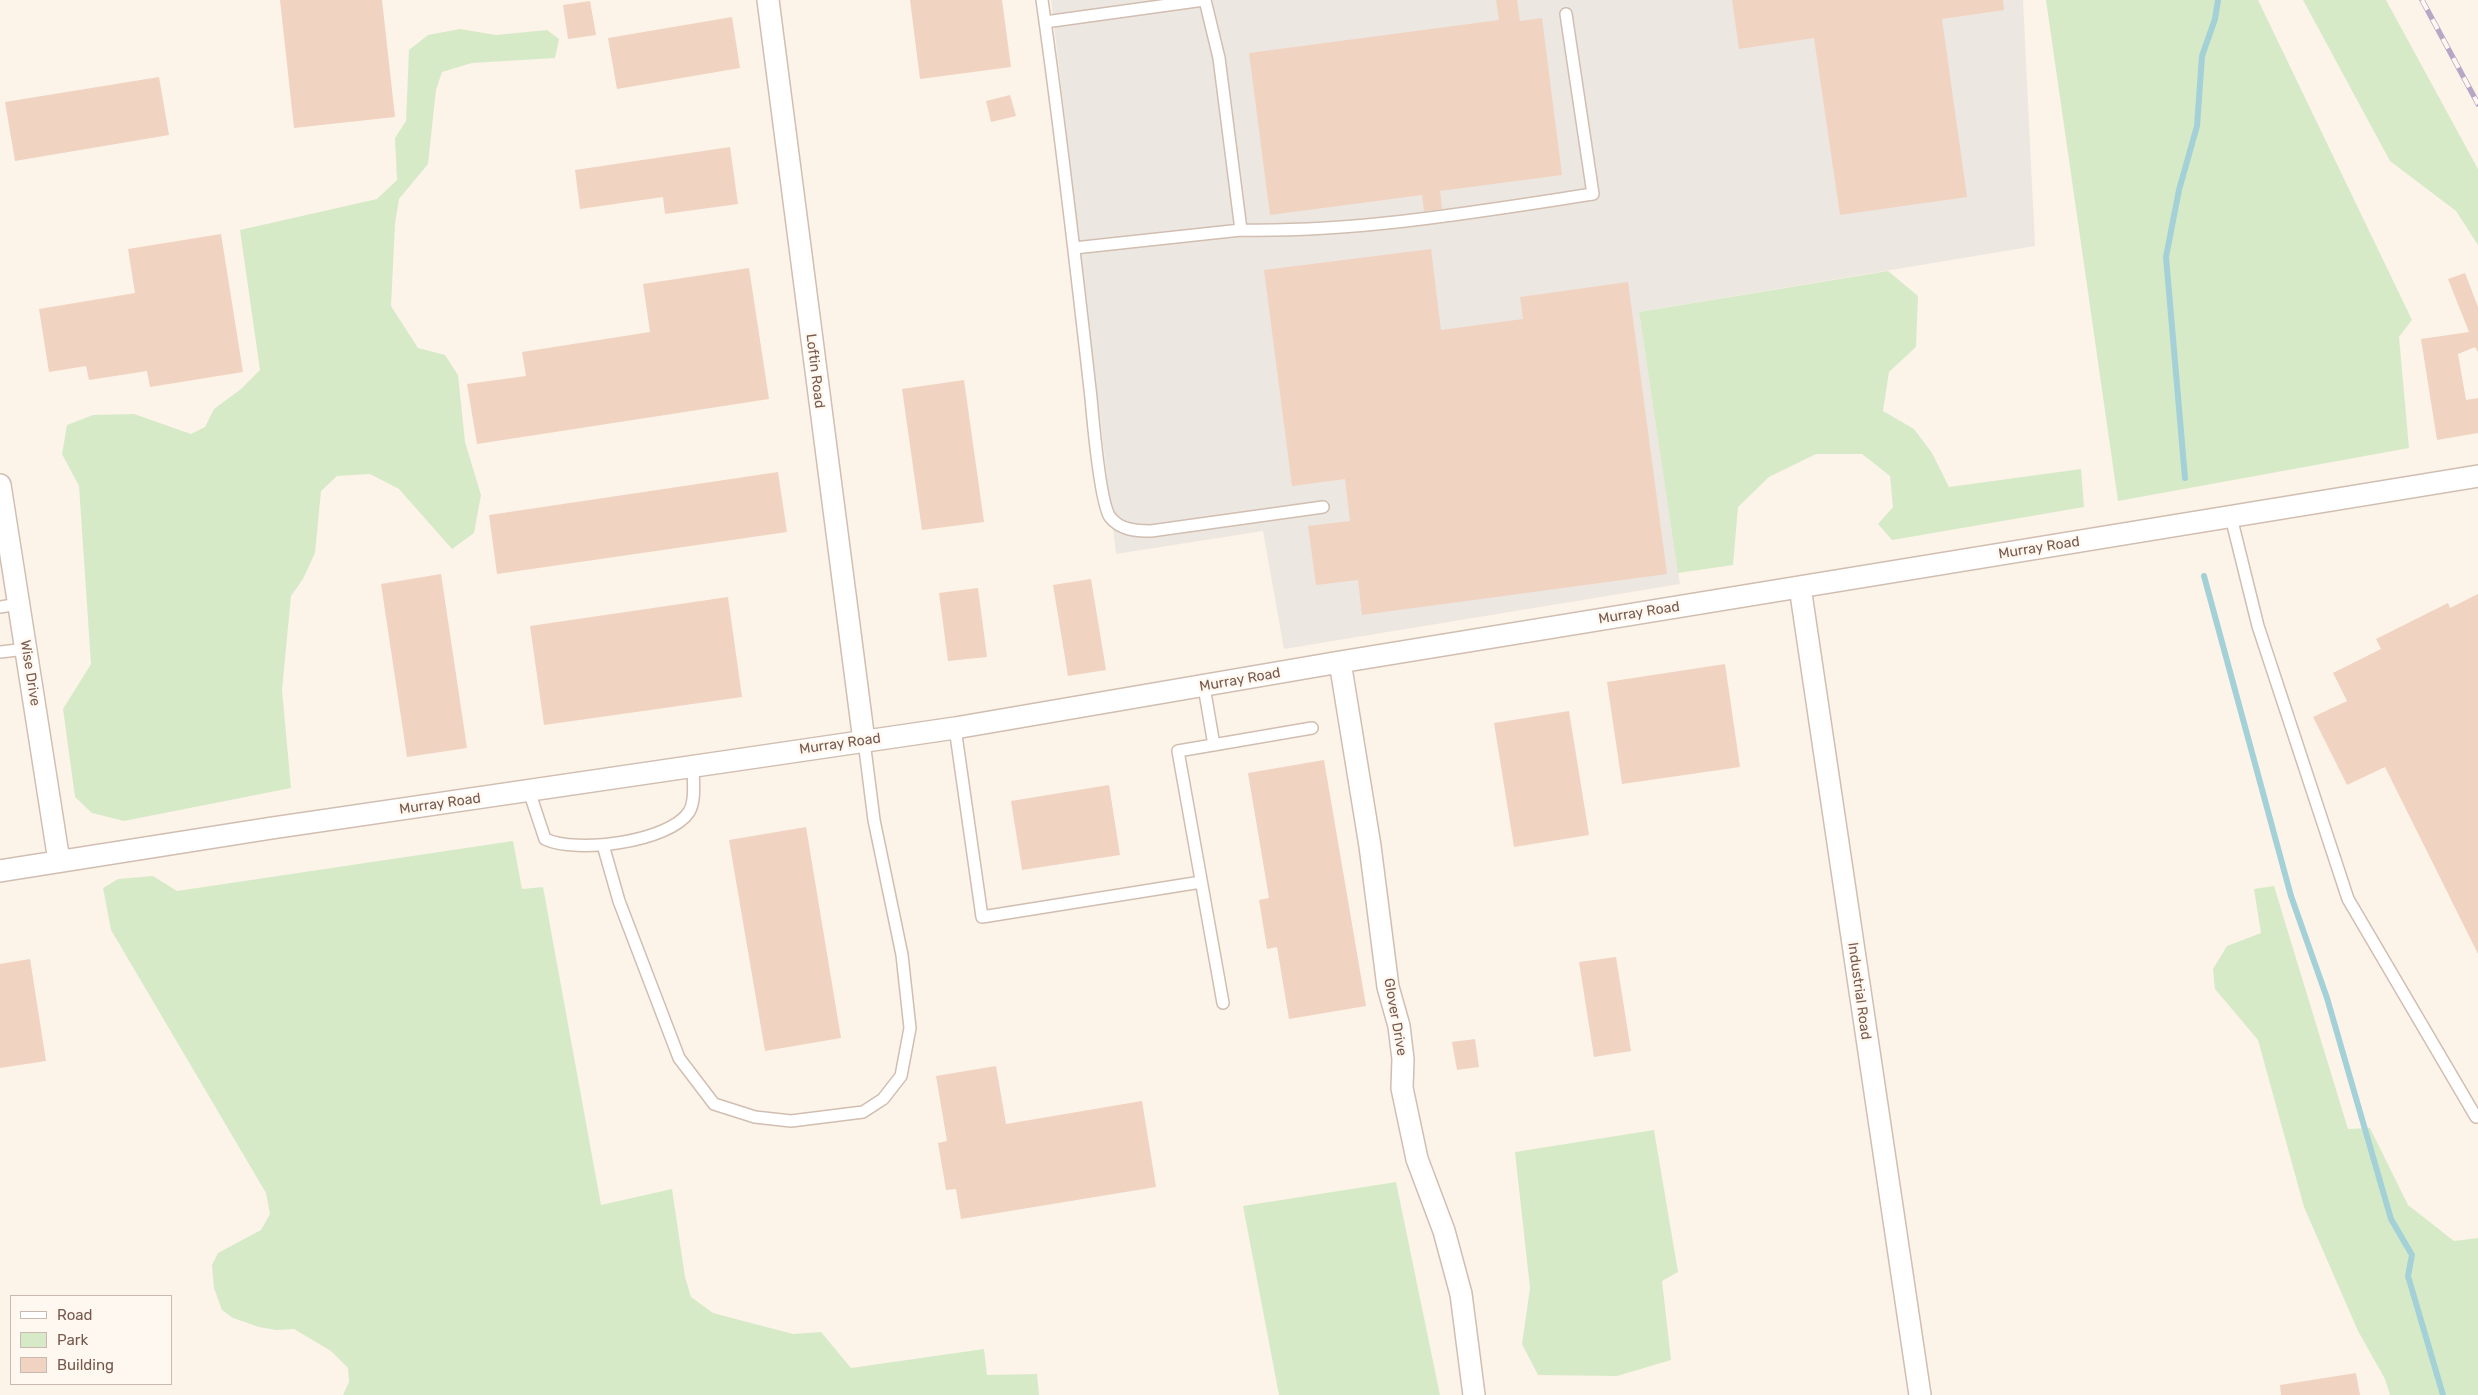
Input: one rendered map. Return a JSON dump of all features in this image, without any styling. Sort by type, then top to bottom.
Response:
[{"type":"street","name":"Loftin Road","points":[[768,0],[864,741]]},
{"type":"street","name":"Murray Road","points":[[0,871],[955,728],[1340,662],[2478,476]]},
{"type":"street","name":"Wise Drive","points":[[0,485],[9,605],[26,649],[59,862]]},
{"type":"street","name":"Industrial Road","points":[[1800,587],[1920,1395]]},
{"type":"street","name":"Glover Drive","points":[[1340,662],[1373,864],[1388,987],[1399,1026],[1403,1060],[1402,1088],[1417,1159],[1444,1231],[1461,1294],[1474,1395]]},
{"type":"lane","points":[[1042,0],[1097,447],[1105,504],[1110,516],[1119,526],[1133,531],[1151,531],[1323,506]]},
{"type":"lane","points":[[1045,22],[1205,0],[1219,58],[1241,230]]},
{"type":"lane","points":[[1074,248],[1241,230],[1295,231],[1421,220],[1593,194],[1566,14]]},
{"type":"lane","points":[[2230,517],[2258,626],[2348,899],[2476,1117],[2478,1116]]},
{"type":"lane","points":[[0,652],[26,649]]},
{"type":"lane","points":[[1204,686],[1214,745]]},
{"type":"lane","points":[[955,728],[982,917],[1201,882]]},
{"type":"lane","points":[[1223,1003],[1178,751],[1312,728]]},
{"type":"lane","points":[[603,845],[619,901],[679,1058],[714,1104],[755,1117],[791,1121],[863,1112],[883,1099],[901,1076],[910,1028],[902,954],[874,820],[864,741]]},
{"type":"lane","points":[[529,791],[545,839],[556,844],[603,845],[664,831],[676,824],[689,811],[692,800],[693,766]]},
{"type":"shaded area","points":[[1051,0],[2023,0],[2035,246],[1639,312],[1680,584],[1284,649],[1263,531],[1116,554]]},
{"type":"green space","points":[[2046,0],[2258,0],[2412,320],[2399,337],[2409,448],[2118,501]]},
{"type":"green space","points":[[2303,0],[2386,0],[2478,169],[2478,245],[2456,211],[2390,161]]},
{"type":"green space","points":[[460,29],[496,35],[547,30],[559,39],[555,58],[472,63],[442,72],[436,90],[428,164],[399,199],[395,224],[391,306],[418,348],[445,355],[458,375],[465,442],[481,495],[474,533],[452,549],[399,489],[370,474],[337,476],[321,491],[315,553],[303,579],[291,596],[282,690],[291,788],[124,821],[92,813],[75,797],[63,709],[91,664],[79,486],[62,454],[67,425],[93,415],[134,414],[191,434],[205,427],[214,409],[241,389],[260,370],[240,230],[377,199],[397,180],[395,138],[406,121],[409,50],[428,35]]},
{"type":"green space","points":[[1888,271],[1918,296],[1916,347],[1889,372],[1883,411],[1914,429],[1932,453],[1949,487],[2081,469],[2084,507],[1892,540],[1878,524],[1893,507],[1890,476],[1862,454],[1816,454],[1769,477],[1738,507],[1733,565],[1678,573],[1639,312]]},
{"type":"green space","points":[[513,841],[522,889],[543,887],[601,1205],[672,1189],[685,1277],[691,1297],[713,1313],[793,1334],[821,1332],[851,1368],[984,1349],[987,1375],[1037,1374],[1039,1395],[343,1395],[349,1382],[348,1368],[331,1351],[294,1329],[276,1330],[259,1327],[233,1318],[222,1310],[214,1288],[212,1265],[218,1253],[261,1230],[270,1214],[266,1193],[111,930],[103,888],[118,879],[153,876],[177,891]]},
{"type":"green space","points":[[2274,886],[2348,1129],[2370,1128],[2408,1205],[2454,1241],[2478,1238],[2478,1395],[2390,1395],[2385,1379],[2358,1331],[2304,1207],[2258,1040],[2215,989],[2213,969],[2227,946],[2261,933],[2254,889]]},
{"type":"green space","points":[[1654,1130],[1678,1272],[1662,1281],[1671,1360],[1617,1376],[1538,1375],[1522,1344],[1530,1288],[1515,1152]]},
{"type":"green space","points":[[1396,1182],[1440,1395],[1279,1395],[1243,1206]]},
{"type":"building","points":[[280,0],[382,0],[395,117],[294,128]]},
{"type":"building","points":[[910,0],[1002,0],[1011,67],[920,79]]},
{"type":"building","points":[[1496,0],[1517,0],[1520,21],[1542,18],[1562,175],[1440,191],[1442,209],[1424,211],[1422,195],[1270,215],[1249,53],[1499,20]]},
{"type":"building","points":[[1732,0],[2003,0],[2004,10],[1942,19],[1967,197],[1840,215],[1814,38],[1739,49]]},
{"type":"building","points":[[590,1],[596,35],[568,39],[563,5]]},
{"type":"building","points":[[732,17],[740,68],[617,89],[608,38]]},
{"type":"building","points":[[159,77],[169,135],[15,161],[5,102]]},
{"type":"building","points":[[1010,95],[1016,116],[991,122],[986,101]]},
{"type":"building","points":[[730,147],[738,204],[665,214],[663,197],[580,209],[575,170]]},
{"type":"building","points":[[221,234],[243,372],[150,387],[147,371],[89,380],[86,366],[49,372],[39,309],[135,293],[128,249]]},
{"type":"building","points":[[1431,249],[1441,330],[1523,319],[1520,297],[1628,282],[1667,574],[1362,615],[1358,580],[1316,585],[1308,526],[1350,521],[1345,479],[1292,486],[1264,270]]},
{"type":"building","points":[[749,268],[769,399],[477,444],[467,384],[526,376],[522,352],[650,332],[643,284]]},
{"type":"building","points":[[2465,273],[2478,307],[2478,352],[2475,347],[2458,354],[2466,400],[2478,398],[2478,433],[2437,440],[2421,339],[2469,332],[2448,279]]},
{"type":"building","points":[[964,380],[984,522],[922,530],[902,389]]},
{"type":"building","points":[[778,472],[787,532],[497,574],[489,515]]},
{"type":"building","points":[[441,574],[467,748],[407,757],[381,584]]},
{"type":"building","points":[[1091,579],[1106,670],[1068,676],[1053,585]]},
{"type":"building","points":[[978,588],[987,657],[948,661],[939,593]]},
{"type":"building","points":[[2478,594],[2478,954],[2385,767],[2347,785],[2313,717],[2347,701],[2333,673],[2381,649],[2376,639],[2448,603],[2450,608]]},
{"type":"building","points":[[728,597],[742,697],[544,725],[530,626]]},
{"type":"building","points":[[1725,664],[1740,767],[1622,784],[1607,682]]},
{"type":"building","points":[[1569,711],[1589,835],[1514,847],[1494,723]]},
{"type":"building","points":[[1324,760],[1366,1006],[1289,1019],[1277,947],[1267,949],[1259,900],[1269,898],[1248,773]]},
{"type":"building","points":[[1109,785],[1120,855],[1022,870],[1011,801]]},
{"type":"building","points":[[806,827],[841,1038],[765,1051],[729,840]]},
{"type":"building","points":[[1616,957],[1631,1051],[1594,1057],[1579,962]]},
{"type":"building","points":[[30,959],[46,1061],[0,1068],[0,964]]},
{"type":"building","points":[[1475,1039],[1479,1067],[1457,1070],[1452,1042]]},
{"type":"building","points":[[996,1066],[1006,1124],[1142,1101],[1156,1187],[961,1219],[956,1189],[946,1190],[938,1143],[947,1141],[936,1076]]},
{"type":"building","points":[[2356,1373],[2360,1395],[2281,1395],[2280,1385]]},
{"type":"waterway","points":[[2185,478],[2166,257],[2179,190],[2197,126],[2202,56],[2215,19],[2218,0]]},
{"type":"waterway","points":[[2204,576],[2291,896],[2327,998],[2391,1219],[2412,1255],[2408,1276],[2443,1395]]},
{"type":"railway","points":[[2422,0],[2478,104]]}]
